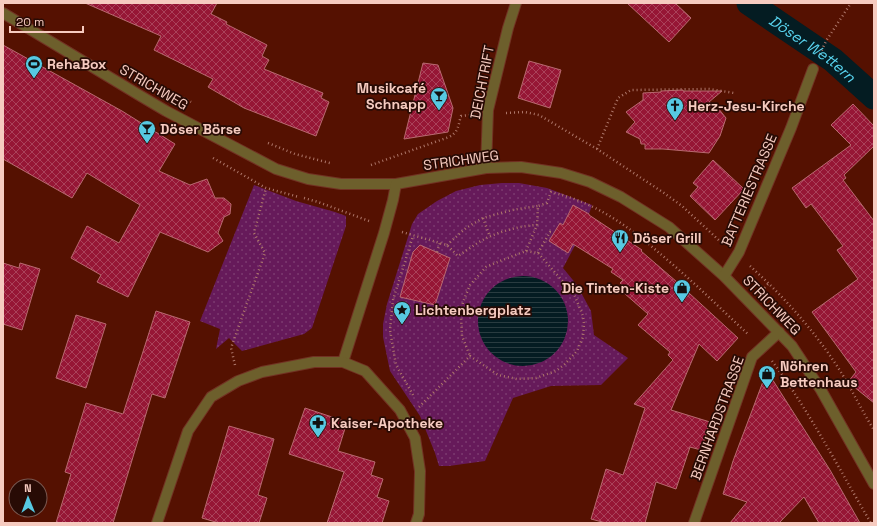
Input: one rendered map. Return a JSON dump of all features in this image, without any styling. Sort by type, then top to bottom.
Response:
[{"type":"street","name":"DEICHTRIFT","points":[[486,168],[488,110],[508,28],[516,3]]},
{"type":"street","name":"STRICHWEG","points":[[3,13],[166,111],[276,169],[308,179],[341,184],[396,184],[486,168],[521,167],[561,173],[590,182],[621,197],[669,227],[724,276],[792,346],[814,379],[874,484]]},
{"type":"street","name":"BATTERIESTRASSE","points":[[724,276],[739,252],[813,69]]},
{"type":"street","points":[[343,362],[386,227],[396,184]]},
{"type":"street","name":"BERNHARDSTRASSE","points":[[694,523],[752,357],[779,332]]},
{"type":"street","points":[[157,523],[188,431],[210,397],[238,381],[262,372],[314,362],[343,362],[365,371],[400,410],[414,438],[420,471],[419,514],[416,523]]},
{"type":"path","points":[[826,40],[851,3]]},
{"type":"path","points":[[369,166],[454,134],[457,131],[461,116],[526,112],[539,115],[597,150],[618,98],[631,90],[708,89],[734,93]]},
{"type":"path","points":[[166,111],[176,94],[195,104]]},
{"type":"path","points":[[267,142],[295,154],[332,163]]},
{"type":"path","points":[[231,348],[265,253],[254,233],[266,188],[318,202],[386,227],[447,245],[458,256],[490,236],[524,226],[536,225]]},
{"type":"path","points":[[447,245],[466,228],[483,218],[547,203],[551,192],[601,210],[613,217],[641,237],[687,277],[762,347],[781,373],[805,411],[871,523]]},
{"type":"path","points":[[526,251],[536,225],[538,206]]},
{"type":"path","points":[[483,218],[490,236]]},
{"type":"path","points":[[538,254],[550,232],[553,233]]},
{"type":"path","points":[[413,236],[394,300],[390,330],[396,364],[413,396]]},
{"type":"path","points":[[437,252],[440,243]]},
{"type":"path","points":[[526,251],[538,254],[574,294],[583,316],[583,337],[577,351],[556,371],[536,378],[517,379],[498,375],[470,356],[462,336],[461,317],[463,302],[470,285],[486,267],[526,251]]},
{"type":"path","points":[[416,402],[419,407],[470,356]]},
{"type":"shaded area","name":"Lichtenbergplatz","points":[[519,183],[547,188],[592,205],[589,214],[591,219],[563,268],[577,285],[591,311],[594,335],[628,358],[601,385],[551,386],[513,398],[485,461],[439,466],[420,416],[390,371],[383,337],[383,324],[387,304],[412,224],[418,214],[437,201],[456,191],[480,185]]},
{"type":"shaded area","points":[[254,185],[296,201],[346,216],[346,226],[312,328],[304,334],[242,351],[229,338],[216,349],[220,329],[200,321]]},
{"type":"water","points":[[523,276],[540,279],[555,289],[565,304],[568,321],[565,338],[555,353],[540,363],[523,366],[506,363],[491,353],[481,338],[478,321],[481,304],[491,289],[506,279]]},
{"type":"building","points":[[85,3],[217,3],[211,14],[227,22],[226,24],[267,45],[262,56],[269,60],[264,69],[323,93],[321,98],[329,102],[316,136],[244,108],[208,87],[213,79],[154,50],[161,36]]},
{"type":"building","points":[[627,3],[675,3],[691,18],[669,42]]},
{"type":"building","points":[[3,45],[122,111],[175,144],[159,171],[190,185],[207,179],[215,198],[224,198],[231,204],[230,214],[224,217],[218,233],[223,241],[208,252],[160,232],[128,297],[97,282],[101,275],[71,258],[87,226],[119,243],[140,205],[87,173],[72,198],[3,159]]},
{"type":"building","points":[[529,61],[561,70],[550,108],[518,98]]},
{"type":"building","points":[[423,63],[438,65],[453,108],[448,132],[404,139]]},
{"type":"building","name":"Herz-Jesu-Kirche","points":[[683,90],[722,91],[709,102],[718,108],[726,118],[720,136],[709,153],[645,149],[645,144],[641,144],[640,139],[626,132],[635,122],[626,112],[643,100],[643,93]]},
{"type":"building","points":[[853,104],[874,126],[874,146],[844,175],[846,178],[843,180],[874,221],[874,403],[848,382],[856,372],[812,312],[858,279],[837,250],[843,246],[811,204],[806,208],[792,188],[851,145],[831,125]]},
{"type":"building","points":[[713,160],[744,189],[715,220],[690,196],[698,187],[693,183]]},
{"type":"building","points":[[573,205],[589,214],[642,250],[641,251],[738,338],[717,361],[699,344],[671,410],[710,422],[701,450],[690,447],[676,489],[656,482],[645,523],[606,523],[591,519],[606,469],[623,475],[645,408],[634,404],[673,360],[668,355],[670,352],[638,325],[648,314],[624,293],[627,289],[620,283],[623,280],[611,272],[613,269],[573,244],[568,253],[549,241],[560,223],[563,225]]},
{"type":"building","points":[[420,245],[450,258],[435,305],[400,297],[413,252]]},
{"type":"building","points":[[3,263],[19,268],[20,263],[40,269],[22,330],[3,324]]},
{"type":"building","points":[[156,311],[190,322],[165,398],[152,394],[113,523],[56,523],[71,474],[65,472],[86,403],[123,414]]},
{"type":"building","points":[[76,315],[106,324],[86,388],[56,378]]},
{"type":"building","points":[[767,371],[830,470],[860,523],[819,523],[804,497],[779,523],[730,523],[747,502],[723,494],[733,461]]},
{"type":"building","points":[[305,408],[347,422],[338,451],[375,462],[371,475],[383,479],[377,497],[389,501],[382,523],[327,523],[344,472],[289,454]]},
{"type":"building","points":[[229,426],[274,439],[258,495],[267,498],[259,523],[219,523],[202,518]]},
{"type":"waterway","name":"Döser Wettern","points":[[749,3],[833,60],[874,97]]},
{"type":"place","name":"RehaBox","points":[[34,79]]},
{"type":"place","name":"Musikcafé Schnapp","points":[[439,111]]},
{"type":"place","name":"Herz-Jesu-Kirche","points":[[675,121]]},
{"type":"place","name":"Döser Börse","points":[[147,144]]},
{"type":"place","name":"Döser Grill","points":[[620,253]]},
{"type":"place","name":"Die Tinten-Kiste","points":[[682,303]]},
{"type":"place","name":"Lichtenbergplatz","points":[[402,325]]},
{"type":"place","name":"Nöhren Bettenhaus","points":[[767,389]]},
{"type":"place","name":"Kaiser-Apotheke","points":[[318,438]]}]
